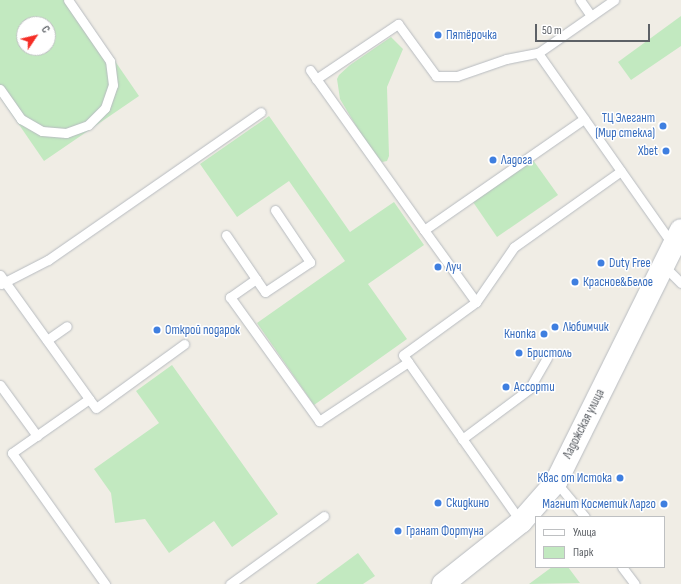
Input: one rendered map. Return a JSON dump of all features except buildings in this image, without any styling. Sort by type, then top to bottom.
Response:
[{"type":"street","name":"Ладожская улица","points":[[443,584],[521,522],[556,482],[677,238]]},
{"type":"lane","points":[[0,89],[21,119],[42,131],[66,133],[88,125],[105,108],[113,85],[110,61],[68,0]]},
{"type":"lane","points":[[580,0],[591,16]]},
{"type":"lane","points":[[316,79],[398,24],[436,76],[457,76],[506,59],[538,53],[614,0]]},
{"type":"lane","points":[[538,53],[621,171],[677,238]]},
{"type":"lane","points":[[310,70],[476,302]]},
{"type":"lane","points":[[184,344],[96,408],[2,281],[48,260],[261,112]]},
{"type":"lane","points":[[424,230],[584,118]]},
{"type":"lane","points":[[521,522],[403,355],[476,302],[514,247],[621,171]]},
{"type":"lane","points":[[226,235],[264,292],[310,262],[275,210]]},
{"type":"lane","points":[[663,264],[681,283]]},
{"type":"lane","points":[[256,279],[230,297],[319,421],[408,362]]},
{"type":"lane","points":[[47,340],[67,326]]},
{"type":"lane","points":[[462,439],[529,389],[548,358]]},
{"type":"lane","points":[[0,385],[36,436]]},
{"type":"lane","points":[[89,399],[12,453],[105,584]]},
{"type":"lane","points":[[556,482],[583,516]]},
{"type":"lane","points":[[230,584],[324,516]]},
{"type":"lane","points":[[623,568],[635,584]]},
{"type":"green space","points":[[0,0],[73,0],[139,96],[44,161],[0,97]]},
{"type":"green space","points":[[681,16],[681,46],[631,80],[618,62]]},
{"type":"green space","points":[[391,37],[403,49],[387,87],[389,156],[387,161],[382,162],[365,141],[340,99],[337,79],[339,75],[350,65]]},
{"type":"green space","points":[[269,116],[350,232],[394,202],[424,245],[368,284],[407,339],[314,405],[257,323],[345,261],[289,181],[237,217],[200,164]]},
{"type":"green space","points":[[533,160],[558,195],[497,237],[473,202]]},
{"type":"green space","points":[[172,365],[278,514],[232,547],[214,521],[169,553],[145,519],[115,523],[111,493],[94,469],[159,423],[136,391]]},
{"type":"green space","points":[[358,553],[375,576],[363,584],[316,584]]},
{"type":"green space","points":[[551,568],[569,568],[580,583],[529,584]]},
{"type":"place","name":"Пятёрочка","points":[[438,35]]},
{"type":"place","name":"ТЦ Элегант (Мир стекла)","points":[[663,126]]},
{"type":"place","name":"Xbet","points":[[666,151]]},
{"type":"place","name":"Ладога","points":[[493,160]]},
{"type":"place","name":"Duty Free","points":[[601,263]]},
{"type":"place","name":"Луч","points":[[438,267]]},
{"type":"place","name":"Красное&Белое","points":[[575,282]]},
{"type":"place","name":"Любимчик","points":[[555,327]]},
{"type":"place","name":"Открой подарок","points":[[157,330]]},
{"type":"place","name":"Кнопка","points":[[544,334]]},
{"type":"place","name":"Бристоль","points":[[519,353]]},
{"type":"place","name":"Ассорти","points":[[506,387]]},
{"type":"place","name":"Квас от Истока","points":[[620,478]]},
{"type":"place","name":"Скидкино","points":[[438,503]]},
{"type":"place","name":"Магнит Косметик Ларго","points":[[664,504]]},
{"type":"place","name":"Гранат Фортуна","points":[[398,531]]}]
